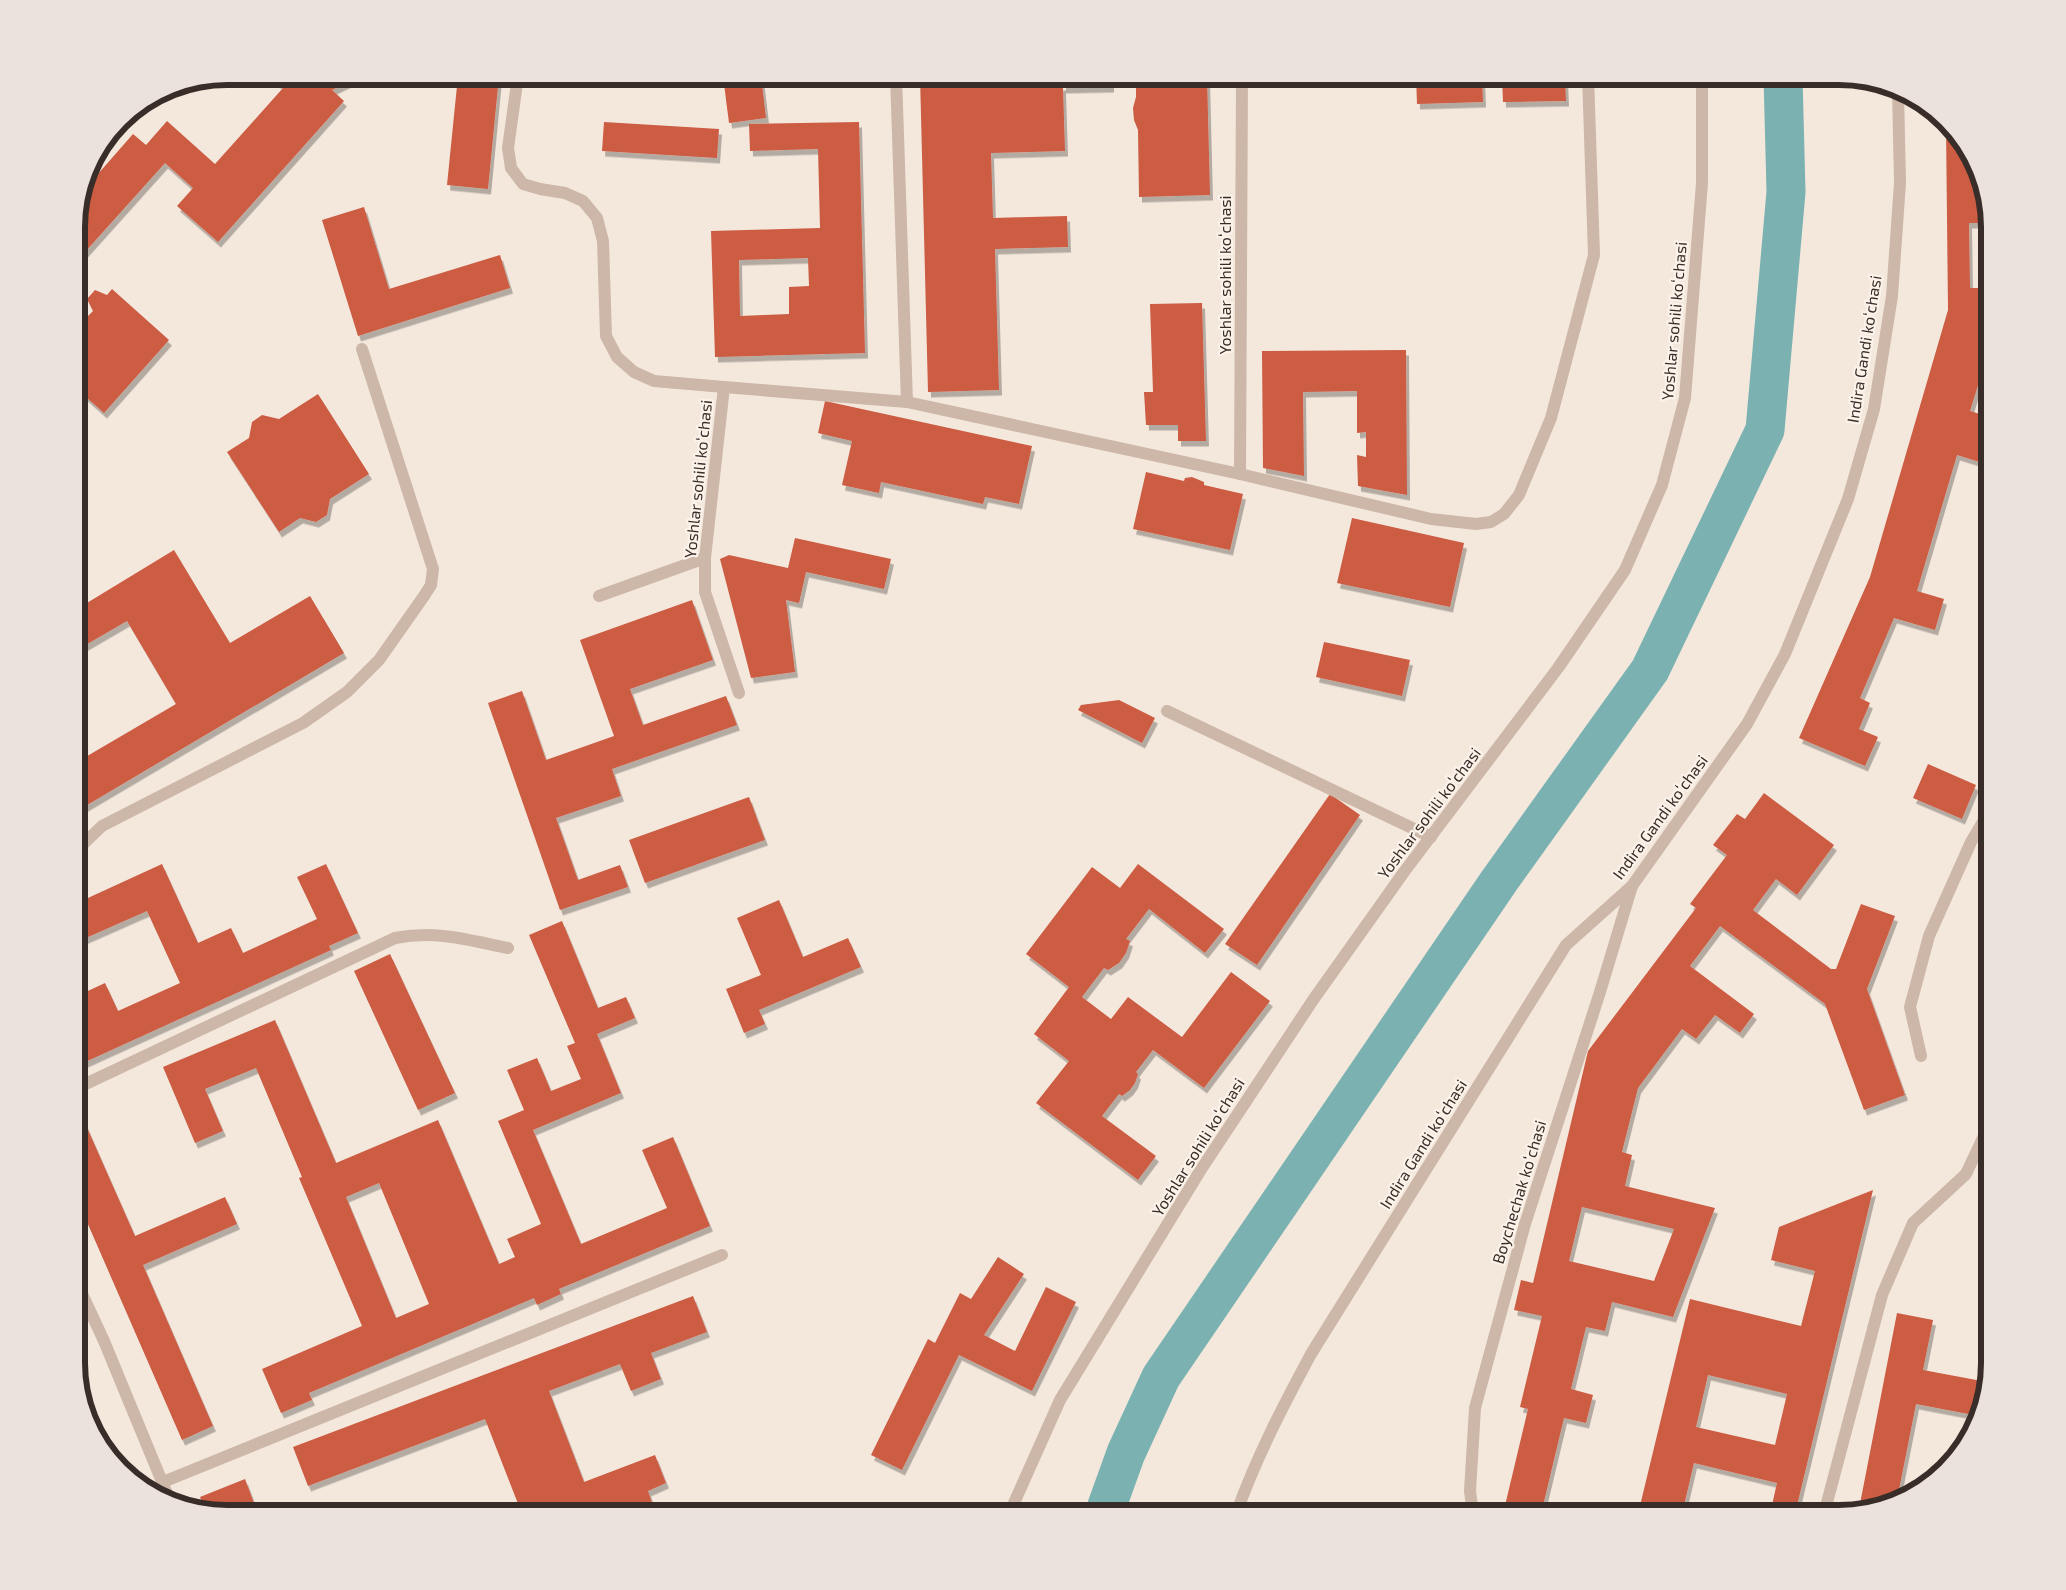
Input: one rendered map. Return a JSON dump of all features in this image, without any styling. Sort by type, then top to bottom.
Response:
[{"type":"street","points":[[517,85],[508,148],[510,168],[523,184],[540,190],[565,193],[583,202],[597,218],[603,241],[606,336],[617,357],[634,372],[654,381],[724,387]]},
{"type":"street","points":[[896,85],[907,402]]},
{"type":"street","name":"Yoshlar sohili koʻchasi","points":[[1240,474],[1242,85]]},
{"type":"street","name":"Yoshlar sohili koʻchasi","points":[[739,693],[705,592],[705,558],[724,387],[907,402],[1240,474],[1431,519],[1476,524],[1491,522],[1504,514],[1520,495],[1551,418],[1594,255],[1588,85]]},
{"type":"street","name":"Yoshlar sohili koʻchasi","points":[[1014,1505],[1060,1400],[1200,1171],[1313,1000],[1404,872],[1558,668],[1625,570],[1662,485],[1685,398],[1702,183],[1702,85]]},
{"type":"street","name":"Indira Gandi koʻchasi","points":[[1239,1505],[1248,1479],[1275,1420],[1311,1354],[1566,946],[1632,886],[1747,724],[1785,654],[1848,499],[1874,408],[1892,296],[1900,183],[1898,98]]},
{"type":"street","points":[[85,842],[102,826],[303,723],[347,692],[379,660],[431,585],[433,569],[362,349]]},
{"type":"street","points":[[599,596],[705,558]]},
{"type":"street","points":[[1167,711],[1431,837]]},
{"type":"street","points":[[1921,1056],[1910,1007],[1929,936],[1971,842],[1981,825]]},
{"type":"street","name":"Boychechak koʻchasi","points":[[1472,1505],[1470,1491],[1475,1408],[1525,1224],[1632,886]]},
{"type":"street","points":[[85,1084],[395,938],[415,934],[440,935],[508,948]]},
{"type":"street","points":[[1826,1505],[1882,1295],[1913,1223],[1966,1174],[1981,1142]]},
{"type":"street","points":[[163,1482],[722,1255]]},
{"type":"street","points":[[85,1302],[104,1341],[166,1491]]},
{"type":"building","points":[[280,85],[342,85],[332,90],[344,101],[218,242],[177,206],[193,188],[165,163],[85,252],[86,208],[94,178],[133,134],[146,145],[167,121],[215,164],[283,88]]},
{"type":"building","points":[[457,85],[498,85],[488,189],[447,185]]},
{"type":"building","points":[[724,85],[762,85],[766,118],[729,123]]},
{"type":"building","points":[[920,85],[989,85],[989,87],[1111,85],[1111,87],[1063,88],[1065,151],[991,153],[993,218],[1067,216],[1068,247],[995,249],[999,390],[928,392]]},
{"type":"building","points":[[1207,85],[1210,195],[1139,197],[1138,130],[1134,120],[1133,108],[1136,86]]},
{"type":"building","points":[[1416,85],[1482,85],[1483,102],[1417,104]]},
{"type":"building","points":[[1502,85],[1565,85],[1566,101],[1503,102]]},
{"type":"building","points":[[604,122],[719,129],[717,158],[602,151]]},
{"type":"building","points":[[859,122],[865,353],[715,357],[711,231],[820,228],[818,149],[750,151],[749,124]],"holes":[[[808,258],[809,286],[789,287],[789,314],[740,316],[739,260]]]},
{"type":"building","points":[[1946,135],[1957,148],[1966,164],[1976,190],[1980,208],[1981,223],[1969,223],[1970,288],[1981,288],[1981,376],[1970,411],[1981,414],[1981,462],[1957,455],[1917,591],[1944,599],[1935,630],[1894,618],[1860,698],[1870,703],[1859,729],[1878,737],[1865,766],[1799,738],[1870,577],[1948,310]]},
{"type":"building","points":[[364,207],[389,289],[500,255],[510,288],[358,336],[322,220]]},
{"type":"building","points":[[112,289],[169,340],[104,413],[85,396],[85,319],[93,311],[87,299],[95,290],[107,295]]},
{"type":"building","points":[[1202,303],[1206,441],[1178,441],[1178,425],[1146,425],[1144,392],[1153,392],[1150,304]]},
{"type":"building","points":[[1406,350],[1407,495],[1358,486],[1357,455],[1366,457],[1366,432],[1357,433],[1357,391],[1303,392],[1304,476],[1263,468],[1262,351]]},
{"type":"building","points":[[318,394],[369,474],[330,499],[327,515],[316,522],[300,518],[279,532],[227,452],[249,438],[252,422],[262,415],[279,419]]},
{"type":"building","points":[[825,401],[1032,446],[1019,504],[985,497],[983,504],[881,482],[879,493],[842,485],[852,441],[818,433]]},
{"type":"building","points":[[1146,472],[1184,481],[1185,478],[1192,477],[1204,482],[1204,485],[1243,494],[1230,550],[1133,529]]},
{"type":"building","points":[[1352,518],[1464,543],[1450,607],[1337,583]]},
{"type":"building","points":[[795,538],[891,559],[884,589],[806,572],[799,603],[786,600],[795,672],[751,678],[720,559],[729,555],[788,568]]},
{"type":"building","points":[[174,550],[230,643],[310,596],[344,653],[85,806],[85,757],[176,704],[127,621],[85,645],[85,604]]},
{"type":"building","points":[[692,600],[713,660],[630,689],[643,725],[726,696],[737,725],[612,769],[621,796],[556,818],[578,880],[620,865],[628,887],[560,910],[488,703],[522,691],[546,760],[614,736],[580,640]]},
{"type":"building","points":[[1324,642],[1410,660],[1402,696],[1316,677]]},
{"type":"building","points":[[1119,700],[1155,718],[1142,743],[1078,710],[1081,705]]},
{"type":"building","points":[[1928,764],[1976,785],[1962,819],[1913,798]]},
{"type":"building","points":[[1764,793],[1834,845],[1797,895],[1776,879],[1753,910],[1831,969],[1836,969],[1861,904],[1895,916],[1867,989],[1905,1095],[1864,1110],[1825,1004],[1720,926],[1690,966],[1754,1014],[1740,1033],[1715,1015],[1696,1039],[1682,1029],[1638,1088],[1622,1152],[1632,1155],[1625,1186],[1715,1208],[1673,1317],[1612,1302],[1605,1331],[1586,1327],[1571,1389],[1593,1395],[1586,1423],[1564,1418],[1543,1505],[1505,1505],[1528,1409],[1520,1407],[1542,1316],[1514,1310],[1521,1280],[1533,1283],[1588,1051],[1696,908],[1690,904],[1727,855],[1713,845],[1737,814],[1745,819]],"holes":[[[1582,1207],[1674,1229],[1654,1281],[1569,1261]]]},
{"type":"building","points":[[1330,794],[1360,815],[1257,965],[1225,944]]},
{"type":"building","points":[[749,797],[765,840],[645,883],[629,840]]},
{"type":"building","points":[[162,864],[198,943],[231,928],[243,953],[317,919],[297,877],[326,864],[358,933],[329,946],[331,950],[85,1062],[85,992],[105,983],[118,1011],[180,983],[147,911],[85,938],[85,899]]},
{"type":"building","points":[[1138,864],[1224,929],[1205,953],[1149,909],[1126,939],[1130,941],[1126,953],[1119,963],[1108,970],[1104,968],[1082,997],[1111,1019],[1128,997],[1182,1037],[1231,972],[1270,1001],[1204,1088],[1153,1050],[1136,1072],[1138,1074],[1135,1083],[1130,1090],[1122,1096],[1119,1094],[1102,1116],[1156,1156],[1138,1180],[1036,1103],[1069,1061],[1034,1034],[1069,987],[1026,954],[1092,867],[1120,888]]},
{"type":"building","points":[[779,900],[803,957],[848,938],[861,967],[759,1010],[765,1024],[744,1033],[726,989],[761,975],[737,918]]},
{"type":"building","points":[[562,921],[598,1008],[626,997],[635,1018],[597,1034],[621,1093],[533,1130],[581,1244],[667,1208],[642,1150],[673,1137],[710,1226],[559,1289],[561,1294],[537,1305],[534,1298],[309,1393],[312,1400],[281,1413],[262,1369],[362,1326],[299,1178],[302,1177],[256,1068],[205,1089],[223,1131],[195,1143],[163,1067],[275,1020],[336,1163],[438,1120],[499,1264],[515,1257],[507,1239],[541,1224],[498,1121],[524,1110],[507,1070],[537,1058],[551,1091],[581,1079],[567,1046],[575,1043],[529,935]],"holes":[[[379,1183],[429,1304],[396,1318],[346,1197]]]},
{"type":"building","points":[[390,954],[455,1093],[418,1110],[354,971]]},
{"type":"building","points":[[85,1123],[135,1236],[225,1197],[237,1224],[143,1265],[213,1426],[182,1440],[85,1217]]},
{"type":"building","points":[[1873,1190],[1797,1505],[1772,1505],[1777,1483],[1694,1463],[1684,1505],[1640,1505],[1690,1299],[1801,1326],[1815,1271],[1771,1260],[1779,1227]],"holes":[[[1708,1375],[1787,1394],[1775,1445],[1696,1427]]]},
{"type":"building","points":[[998,1257],[1024,1274],[984,1335],[1015,1351],[1046,1287],[1076,1302],[1032,1391],[959,1355],[902,1470],[871,1455],[928,1339],[935,1343],[960,1293],[971,1299]]},
{"type":"building","points":[[693,1296],[707,1332],[651,1353],[661,1379],[631,1391],[620,1364],[549,1391],[584,1482],[655,1455],[666,1483],[648,1491],[653,1505],[518,1505],[485,1419],[308,1486],[293,1447]]},
{"type":"building","points":[[1897,1313],[1933,1320],[1923,1370],[1980,1381],[1971,1414],[1916,1404],[1899,1491],[1860,1504]]},
{"type":"building","points":[[245,1479],[255,1505],[208,1504],[202,1503],[200,1497]]},
{"type":"waterway","points":[[1107,1505],[1126,1453],[1161,1377],[1499,881],[1650,670],[1765,430],[1786,192],[1783,85]]}]
